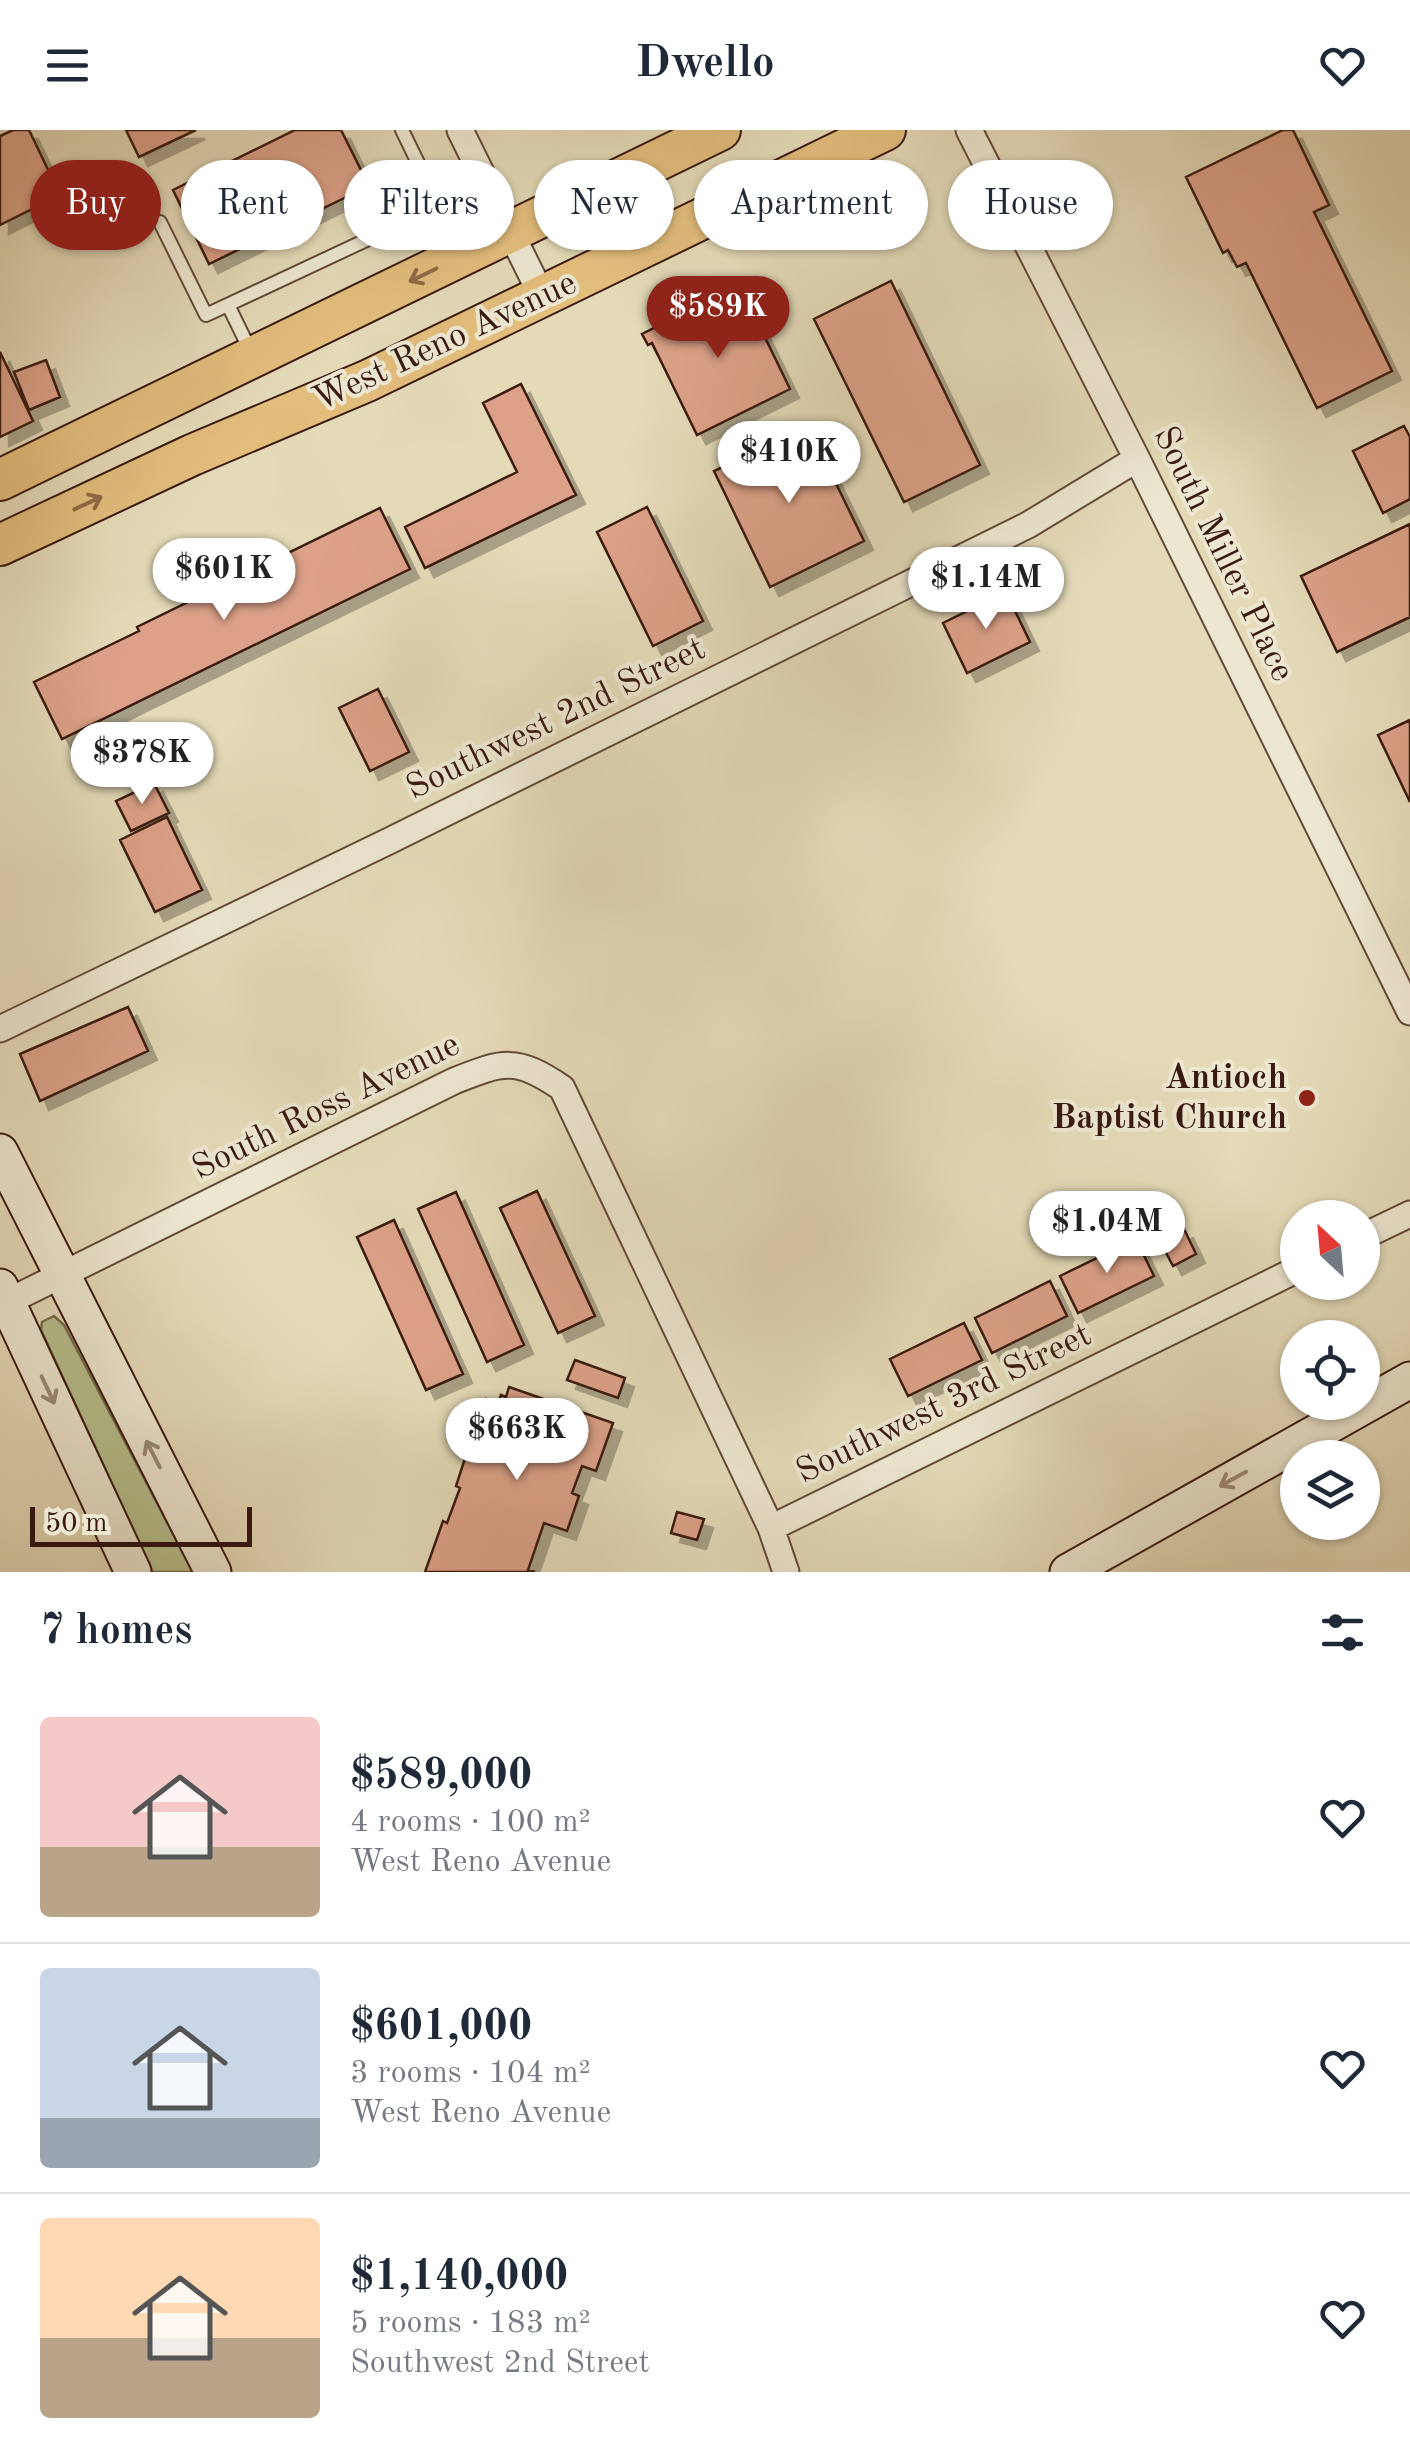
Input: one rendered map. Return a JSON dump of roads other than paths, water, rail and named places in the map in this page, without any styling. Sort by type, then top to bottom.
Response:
[{"type":"main road","name":"West Reno Avenue","points":[[514,230],[720,130]]},
{"type":"main road","name":"West Reno Avenue","points":[[0,545],[192,455],[367,381],[886,130]]},
{"type":"main road","name":"West Reno Avenue","points":[[0,480],[473,250]]},
{"type":"main road","points":[[0,1152],[213,1572]]},
{"type":"main road","points":[[4,1295],[133,1572]]},
{"type":"main road","points":[[1068,1572],[1410,1380]]},
{"type":"street","points":[[460,130],[475,160]]},
{"type":"street","name":"South Miller Place","points":[[968,130],[1410,1012]]},
{"type":"street","points":[[514,240],[543,298]]},
{"type":"street","name":"Southwest 2nd Street","points":[[0,1029],[1028,524],[1136,459]]},
{"type":"street","name":"South Ross Avenue","points":[[4,1295],[61,1276],[454,1081],[494,1065],[530,1066],[562,1088],[771,1528]]},
{"type":"street","points":[[1380,1228],[1410,1214]]},
{"type":"street","name":"Southwest 3rd Street","points":[[786,1572],[771,1528],[1280,1278]]},
{"type":"lane","points":[[161,224],[206,315],[438,206],[402,130]]},
{"type":"lane","points":[[228,305],[254,357]]},
{"type":"place","name":"Antioch Baptist Church","points":[[1307,1098]]}]
